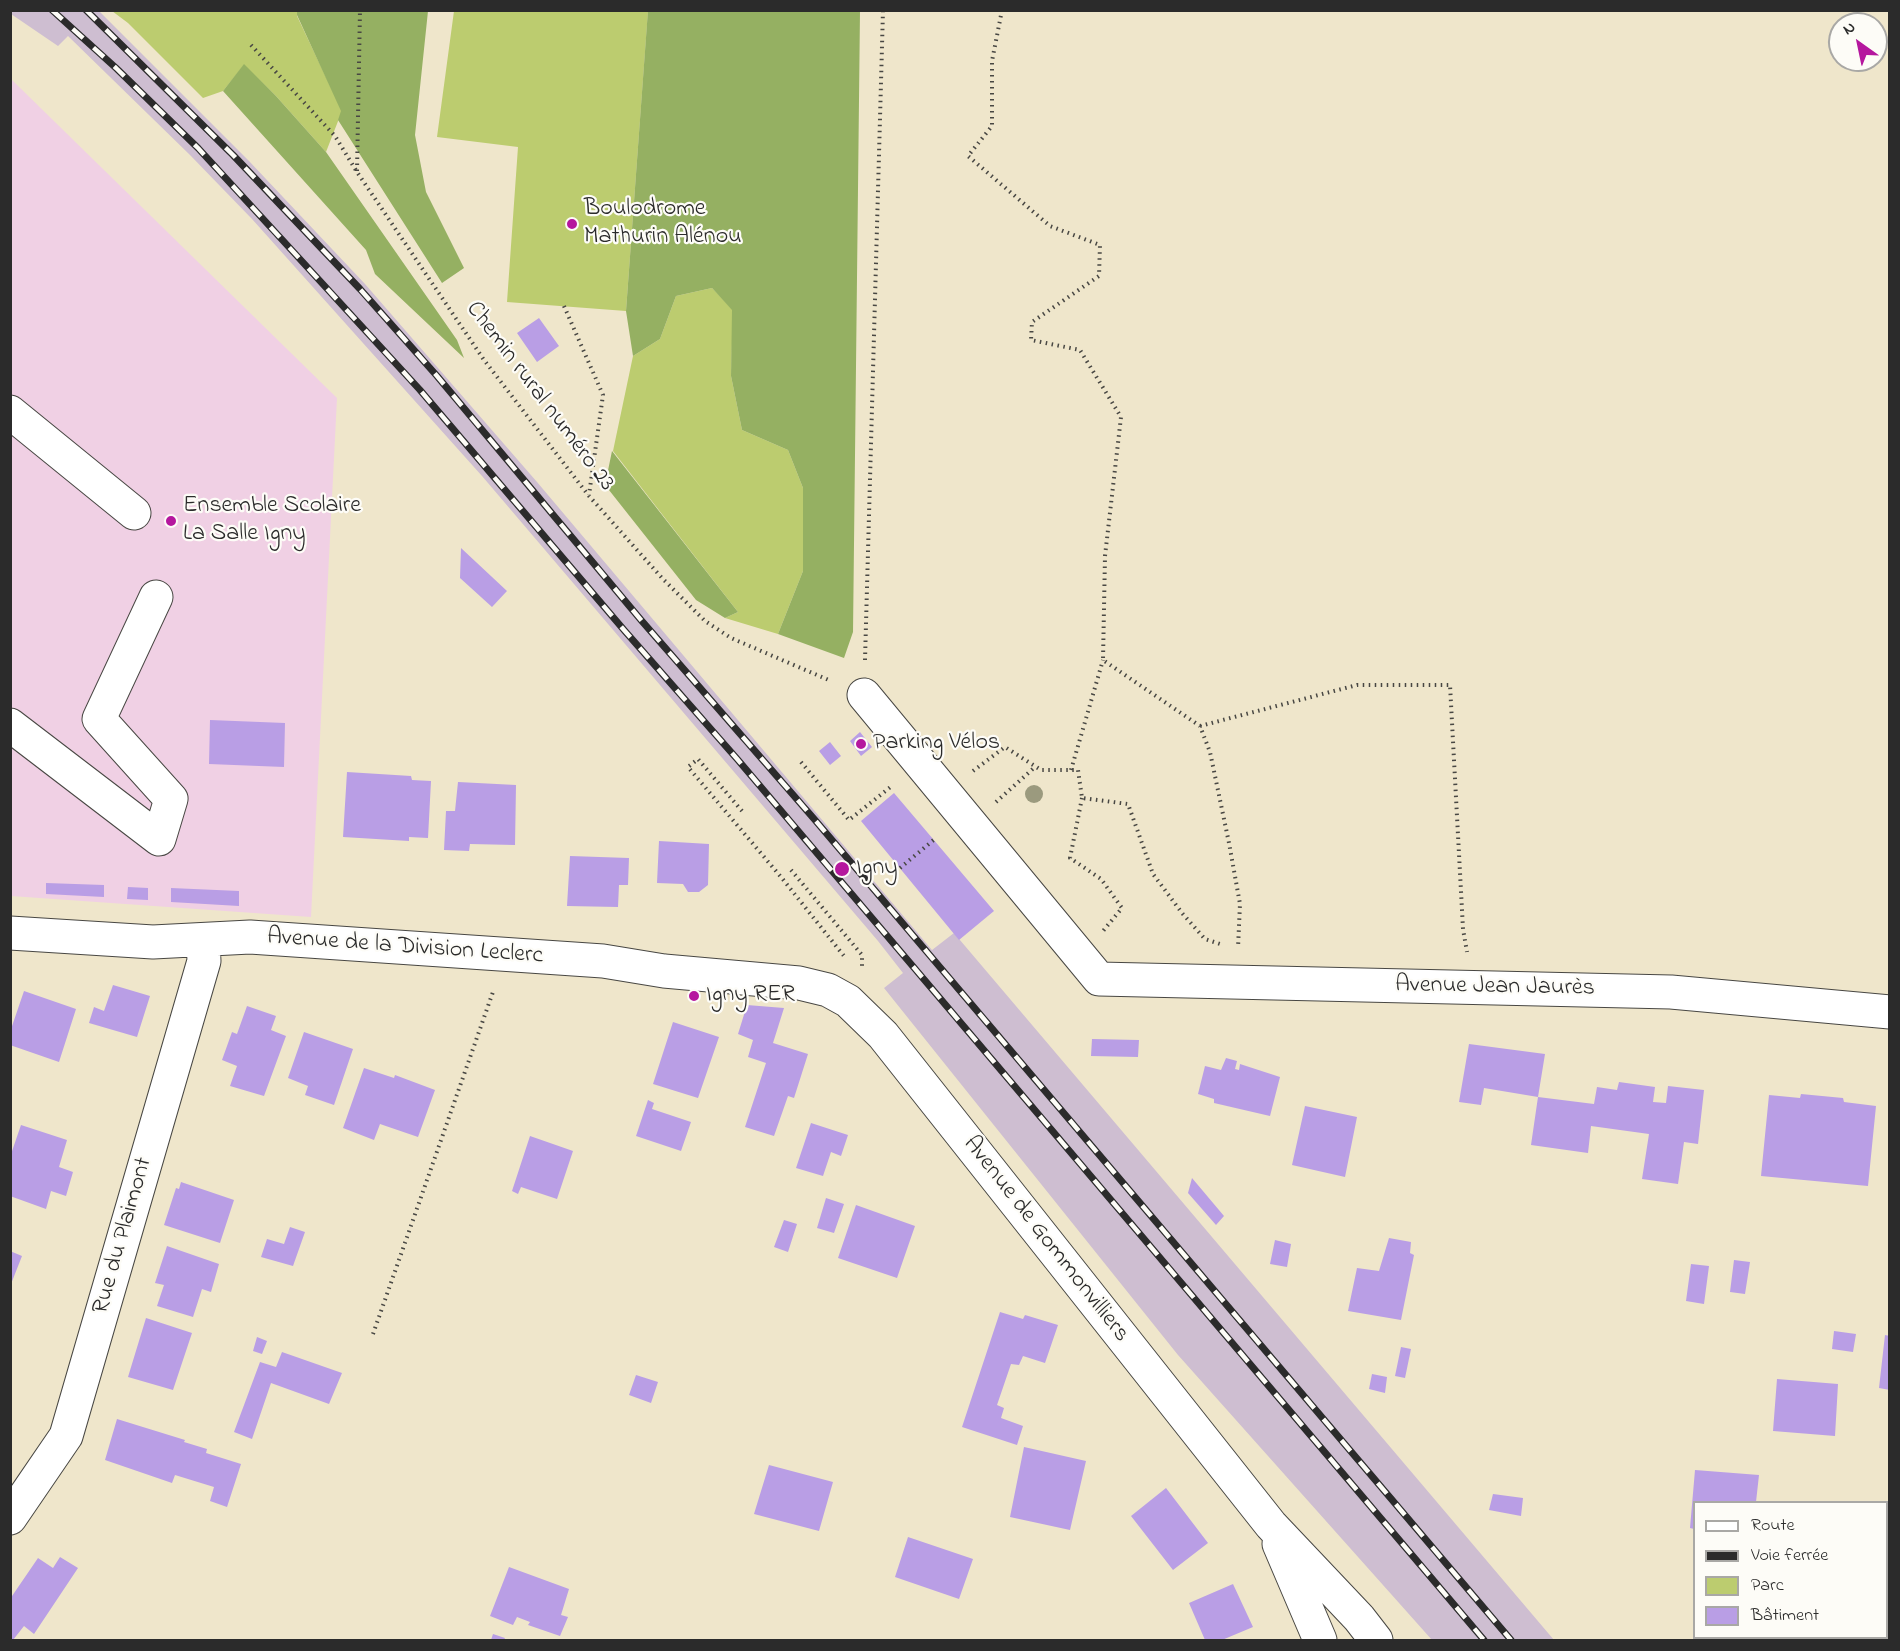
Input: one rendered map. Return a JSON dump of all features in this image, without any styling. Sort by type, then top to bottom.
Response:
[{"type":"street","points":[[10,412],[134,513]]},
{"type":"street","points":[[10,725],[159,839],[171,799],[99,719],[156,597]]},
{"type":"street","points":[[864,695],[1091,968]]},
{"type":"street","name":"Avenue de la Division Leclerc","points":[[10,933],[153,942],[250,937],[603,961],[664,971],[799,983]]},
{"type":"street","name":"Rue du Plaimont","points":[[10,1518],[66,1436],[204,961],[203,940]]},
{"type":"street","name":"Avenue Jean Jaurès","points":[[1091,968],[1474,988],[1671,993],[1890,1012]]},
{"type":"street","name":"Avenue de Gommonvilliers","points":[[799,983],[828,990],[848,1001],[883,1035],[1271,1526],[1359,1618],[1376,1641]]},
{"type":"street","name":"Avenue de Gommonvilliers","points":[[1271,1526],[1320,1641]]},
{"type":"path","points":[[357,172],[360,10]]},
{"type":"path","points":[[864,695],[883,10]]},
{"type":"path","points":[[1002,10],[992,61],[992,126],[968,156],[1050,226],[1100,245],[1099,276],[1032,322],[1031,340],[1080,350],[1121,417],[1105,556],[1103,660],[1071,770]]},
{"type":"path","name":"Chemin rural numéro 23","points":[[251,45],[336,136],[357,172],[483,360],[589,496],[662,578],[705,621],[731,638],[864,695]]},
{"type":"path","points":[[564,306],[603,395],[589,496]]},
{"type":"path","points":[[1082,798],[1128,804],[1153,874],[1182,913],[1205,939],[1238,950],[1240,904],[1210,752],[1200,726],[1103,660]]},
{"type":"path","points":[[1200,726],[1357,685],[1450,685],[1463,929],[1474,988]]},
{"type":"path","points":[[945,793],[1005,747],[1041,770],[1078,770],[1082,798],[1070,858],[1101,879],[1122,908],[1091,968]]},
{"type":"path","points":[[742,812],[698,759],[688,766],[826,934]]},
{"type":"path","points":[[801,762],[849,820],[896,783]]},
{"type":"path","points":[[971,824],[1036,766]]},
{"type":"path","points":[[900,868],[934,840]]},
{"type":"path","points":[[791,870],[862,956],[864,965]]},
{"type":"path","points":[[373,1334],[506,954]]},
{"type":"shaded area","points":[[10,11],[99,11],[249,161],[365,284],[537,482],[932,950],[954,933],[1554,1640],[1432,1640],[1178,1355],[884,988],[903,973],[878,941],[482,476],[252,219],[190,155],[68,36],[58,46],[11,14]]},
{"type":"shaded area","name":"Ensemble Scolaire La Salle Igny","points":[[10,78],[337,398],[311,917],[11,896]]},
{"type":"green space","points":[[648,10],[860,11],[853,632],[844,658],[778,634],[803,571],[803,488],[788,450],[742,430],[731,376],[732,310],[712,288],[676,296],[660,339],[633,356],[626,311]]},
{"type":"green space","points":[[112,11],[297,11],[297,16],[342,111],[326,152],[276,96],[244,65],[223,91],[203,98],[128,23]]},
{"type":"green space","points":[[297,11],[428,11],[415,135],[426,192],[464,268],[442,283],[338,120],[341,111]]},
{"type":"green space","name":"Boulodrome Mathurin Alénou","points":[[454,11],[648,11],[626,311],[507,302],[518,147],[437,137]]},
{"type":"green space","points":[[244,64],[326,152],[457,340],[464,358],[375,274],[366,250],[223,91]]},
{"type":"green space","points":[[712,288],[733,310],[731,376],[742,430],[788,450],[803,488],[803,571],[778,634],[725,618],[738,612],[613,451],[633,356],[660,339],[676,296]]},
{"type":"green space","points":[[612,451],[738,612],[725,618],[696,600],[605,485]]},
{"type":"building","points":[[539,318],[559,346],[537,362],[517,333]]},
{"type":"building","points":[[461,548],[507,591],[492,607],[460,578]]},
{"type":"building","points":[[210,720],[285,723],[284,767],[209,764]]},
{"type":"building","name":"Parking Vélos","points":[[860,732],[872,747],[861,756],[850,741]]},
{"type":"building","points":[[830,742],[841,756],[830,765],[819,751]]},
{"type":"building","points":[[347,772],[411,776],[412,780],[431,781],[428,838],[409,837],[409,841],[343,837]]},
{"type":"building","points":[[458,782],[516,785],[515,845],[470,844],[469,851],[444,850],[446,811],[455,811]]},
{"type":"building","name":"Igny","points":[[894,793],[994,911],[959,940],[861,821]]},
{"type":"building","points":[[659,841],[709,844],[708,885],[699,892],[688,892],[683,884],[657,883]]},
{"type":"building","points":[[570,856],[629,858],[628,885],[619,885],[618,907],[567,906]]},
{"type":"building","points":[[46,883],[104,885],[104,897],[46,894]]},
{"type":"building","points":[[128,887],[148,888],[148,900],[127,899]]},
{"type":"building","points":[[171,888],[239,891],[239,906],[171,902]]},
{"type":"building","points":[[113,985],[150,996],[137,1037],[89,1023],[94,1007],[104,1011]]},
{"type":"building","points":[[24,991],[76,1009],[59,1062],[10,1045],[10,1032]]},
{"type":"building","points":[[747,1005],[784,1008],[773,1043],[808,1054],[794,1098],[788,1096],[774,1136],[745,1127],[766,1063],[748,1057],[753,1040],[738,1034]]},
{"type":"building","points":[[247,1006],[276,1016],[271,1030],[286,1036],[264,1096],[230,1086],[237,1066],[222,1060],[232,1032],[237,1034]]},
{"type":"building","points":[[673,1022],[719,1037],[698,1098],[653,1084]]},
{"type":"building","points":[[304,1032],[353,1049],[334,1105],[305,1095],[308,1086],[288,1078]]},
{"type":"building","points":[[1092,1039],[1139,1040],[1138,1057],[1091,1056]]},
{"type":"building","points":[[1469,1044],[1545,1054],[1538,1097],[1484,1088],[1481,1105],[1459,1102]]},
{"type":"building","points":[[1226,1058],[1237,1061],[1235,1069],[1239,1070],[1240,1064],[1280,1077],[1270,1116],[1214,1103],[1214,1099],[1198,1094],[1205,1066],[1221,1070]]},
{"type":"building","points":[[364,1068],[394,1078],[395,1075],[435,1090],[418,1137],[380,1124],[374,1140],[343,1128]]},
{"type":"building","points":[[1619,1082],[1655,1087],[1653,1102],[1666,1103],[1668,1086],[1704,1090],[1698,1144],[1684,1142],[1678,1184],[1642,1179],[1649,1134],[1591,1126],[1588,1153],[1531,1145],[1538,1097],[1594,1104],[1597,1087],[1617,1090]]},
{"type":"building","points":[[1801,1094],[1843,1098],[1844,1102],[1876,1106],[1868,1186],[1761,1176],[1769,1095],[1800,1098]]},
{"type":"building","points":[[648,1100],[654,1103],[652,1109],[691,1122],[681,1151],[636,1136]]},
{"type":"building","points":[[1305,1106],[1357,1117],[1345,1177],[1292,1165]]},
{"type":"building","points":[[811,1123],[848,1135],[841,1156],[831,1152],[823,1176],[796,1168]]},
{"type":"building","points":[[21,1125],[67,1140],[59,1167],[73,1172],[66,1196],[51,1191],[46,1209],[10,1196],[10,1157]]},
{"type":"building","points":[[530,1136],[573,1151],[557,1199],[521,1187],[518,1194],[512,1191]]},
{"type":"building","points":[[1192,1178],[1224,1216],[1216,1225],[1188,1193]]},
{"type":"building","points":[[181,1182],[234,1200],[220,1243],[164,1225],[176,1188],[179,1189]]},
{"type":"building","points":[[826,1198],[844,1204],[834,1233],[817,1228]]},
{"type":"building","points":[[856,1205],[915,1226],[897,1278],[838,1258]]},
{"type":"building","points":[[784,1220],[797,1224],[788,1252],[774,1247]]},
{"type":"building","points":[[290,1227],[305,1232],[293,1266],[261,1257],[267,1239],[284,1244]]},
{"type":"building","points":[[1389,1238],[1411,1242],[1410,1253],[1414,1255],[1401,1320],[1348,1311],[1357,1268],[1379,1271]]},
{"type":"building","points":[[1275,1240],[1291,1244],[1287,1267],[1270,1264]]},
{"type":"building","points":[[167,1246],[219,1264],[211,1292],[202,1289],[193,1317],[157,1306],[164,1285],[155,1283]]},
{"type":"building","points":[[10,1251],[22,1256],[11,1284],[10,1284]]},
{"type":"building","points":[[1734,1260],[1750,1262],[1745,1294],[1730,1292]]},
{"type":"building","points":[[1691,1264],[1709,1266],[1704,1304],[1686,1301]]},
{"type":"building","points":[[1000,1312],[1023,1319],[1025,1315],[1058,1325],[1045,1363],[1023,1356],[1019,1365],[1011,1364],[997,1405],[1004,1408],[1001,1418],[1023,1426],[1017,1445],[962,1427]]},
{"type":"building","points":[[146,1318],[192,1333],[173,1390],[128,1377]]},
{"type":"building","points":[[1834,1331],[1856,1334],[1853,1352],[1832,1349]]},
{"type":"building","points":[[1885,1335],[1890,1336],[1890,1390],[1879,1388]]},
{"type":"building","points":[[257,1337],[267,1341],[262,1354],[253,1351]]},
{"type":"building","points":[[1401,1347],[1411,1349],[1405,1378],[1395,1376]]},
{"type":"building","points":[[282,1352],[342,1373],[329,1404],[271,1383],[252,1439],[234,1432],[260,1362],[276,1367]]},
{"type":"building","points":[[1372,1374],[1387,1377],[1385,1393],[1369,1389]]},
{"type":"building","points":[[636,1375],[658,1382],[651,1403],[629,1395]]},
{"type":"building","points":[[1777,1379],[1838,1384],[1835,1436],[1773,1431]]},
{"type":"building","points":[[117,1419],[185,1440],[184,1442],[207,1449],[206,1453],[241,1464],[227,1507],[210,1501],[214,1487],[175,1475],[172,1483],[105,1460]]},
{"type":"building","points":[[1024,1447],[1086,1461],[1070,1530],[1010,1517]]},
{"type":"building","points":[[769,1465],[833,1482],[819,1531],[754,1514]]},
{"type":"building","points":[[1695,1470],[1759,1475],[1756,1501],[1693,1501],[1693,1529],[1690,1528]]},
{"type":"building","points":[[1166,1488],[1208,1543],[1173,1570],[1131,1516]]},
{"type":"building","points":[[1493,1494],[1523,1498],[1521,1516],[1489,1510]]},
{"type":"building","points":[[908,1537],[973,1559],[959,1599],[895,1577]]},
{"type":"building","points":[[60,1557],[78,1568],[34,1634],[24,1626],[13,1640],[10,1640],[10,1599],[38,1558],[53,1568]]},
{"type":"building","points":[[509,1567],[569,1589],[561,1615],[568,1617],[560,1636],[528,1625],[530,1622],[517,1617],[513,1625],[490,1616]]},
{"type":"building","points":[[1233,1584],[1253,1627],[1222,1640],[1205,1640],[1189,1603]]},
{"type":"building","points":[[493,1634],[505,1638],[504,1640],[491,1640]]},
{"type":"railway","points":[[52,10],[116,68],[198,148],[420,390],[738,760],[1484,1640]]},
{"type":"railway","points":[[86,10],[233,155],[360,289],[437,376],[641,620],[815,820],[1511,1640]]},
{"type":"place","name":"Boulodrome Mathurin Alénou","points":[[572,224]]},
{"type":"place","name":"Ensemble Scolaire La Salle Igny","points":[[171,521]]},
{"type":"place","name":"Parking Vélos","points":[[861,744]]},
{"type":"place","name":"Igny","points":[[842,869]]},
{"type":"place","name":"Igny RER","points":[[694,996]]}]
